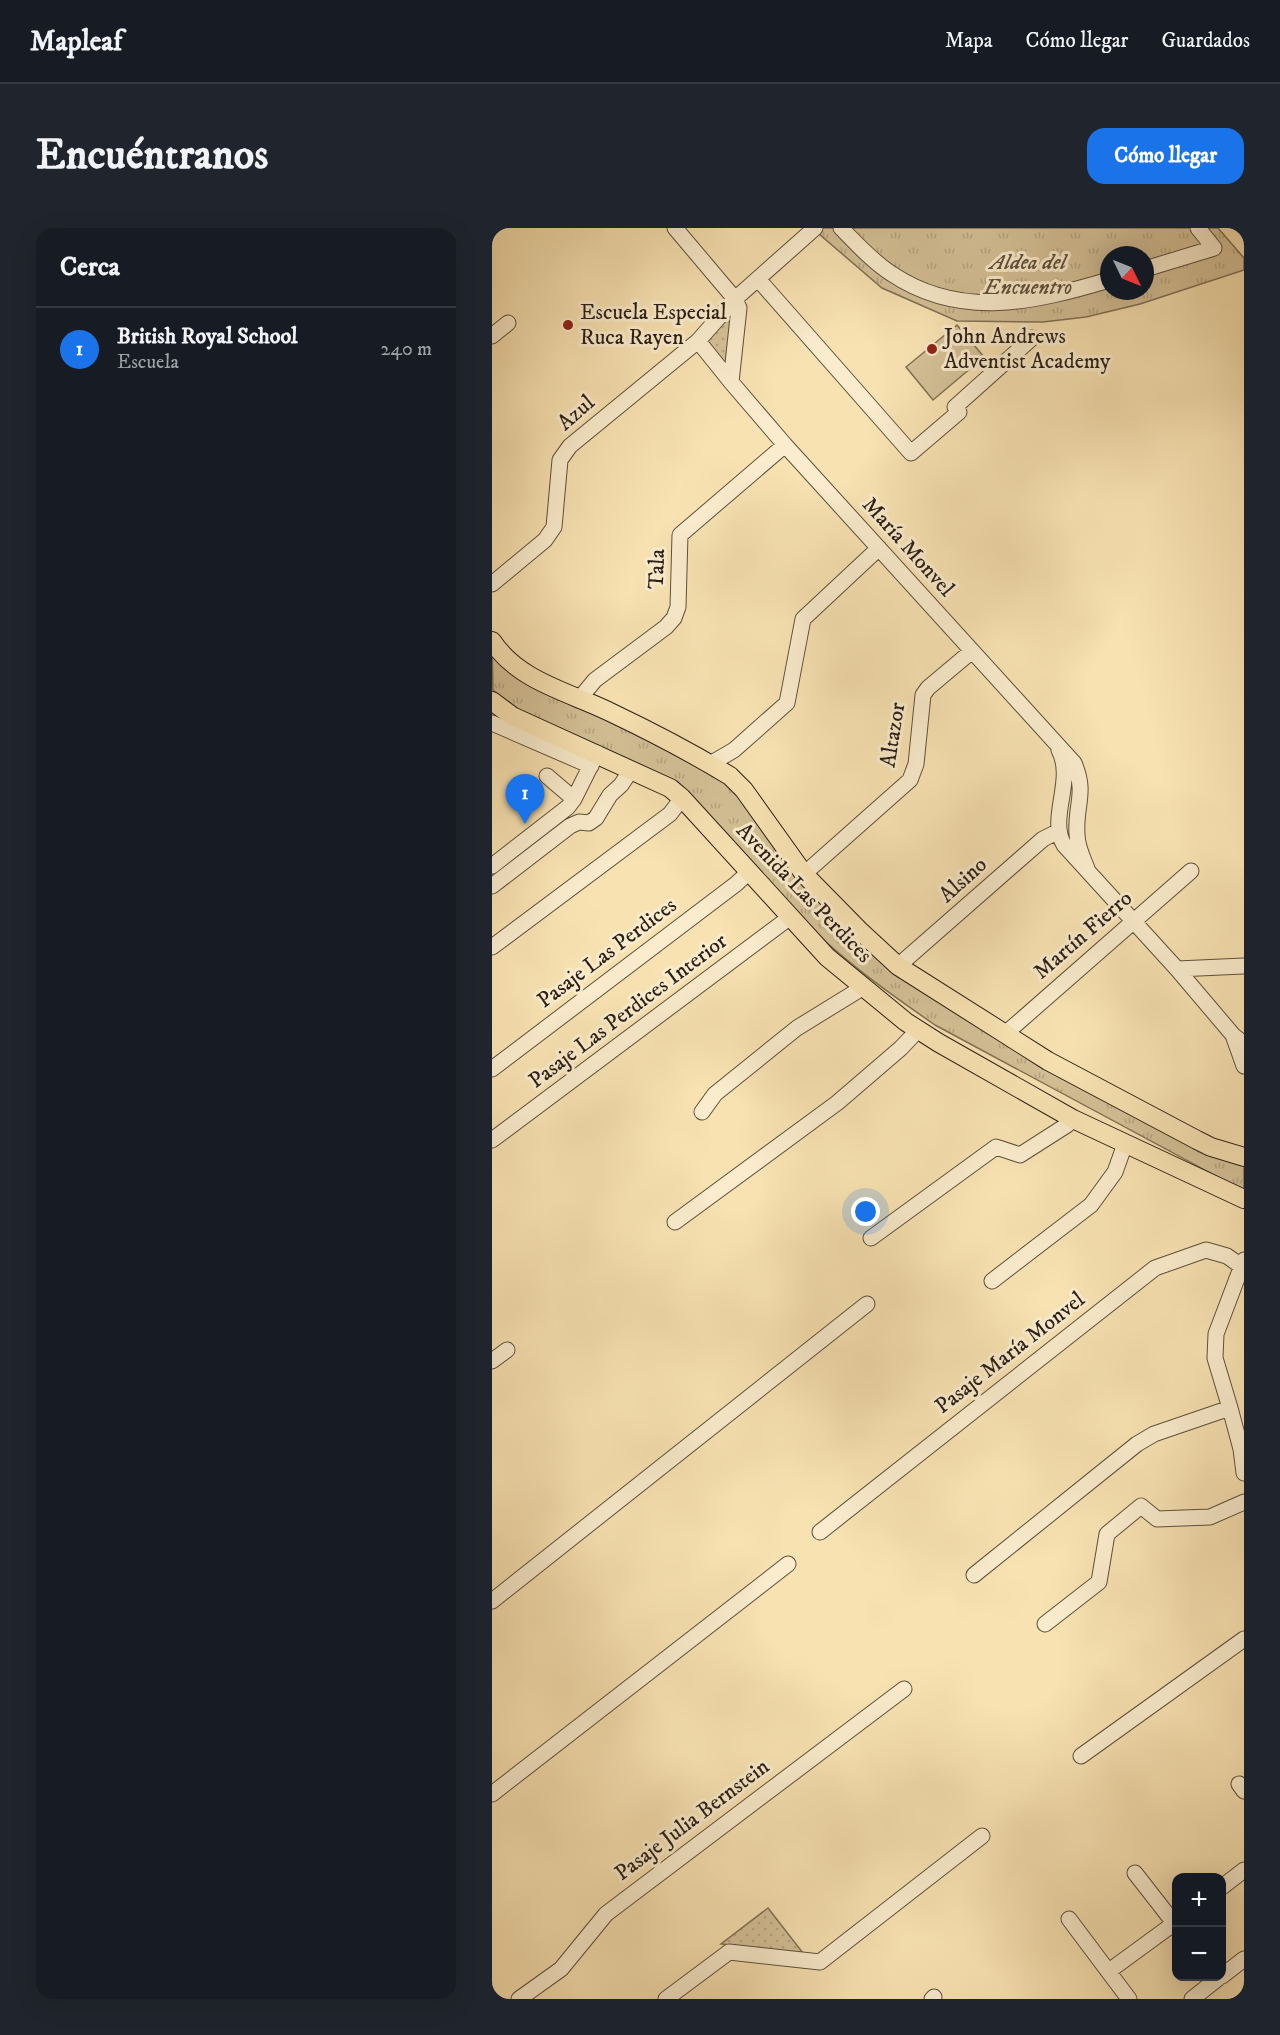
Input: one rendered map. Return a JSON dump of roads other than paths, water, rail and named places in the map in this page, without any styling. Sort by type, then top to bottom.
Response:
[{"type":"main road","points":[[492,641],[509,661],[542,683],[580,698],[710,764],[737,782],[804,874],[858,930],[898,966],[1048,1061],[1211,1147],[1244,1157]]},
{"type":"main road","name":"Avenida Las Perdices","points":[[492,701],[512,716],[594,759],[631,770],[670,788],[682,798],[827,957],[862,988],[918,1030],[1073,1119],[1244,1199]]},
{"type":"street","points":[[675,228],[735,299],[739,308],[731,382]]},
{"type":"street","name":"Azul","points":[[492,584],[545,540],[554,527],[560,460],[570,446],[698,341],[735,299],[815,228]]},
{"type":"street","points":[[841,228],[891,274],[916,288],[946,298],[976,304],[1038,298],[1100,282]]},
{"type":"street","points":[[1154,266],[1214,248],[1198,228]]},
{"type":"street","points":[[758,279],[911,453],[958,412],[955,407],[1032,338]]},
{"type":"street","points":[[492,336],[508,323]]},
{"type":"street","name":"María Monvel","points":[[698,341],[785,445],[1066,752],[1078,772],[1082,791],[1077,832],[1078,847],[1088,871]]},
{"type":"street","name":"Tala","points":[[580,698],[595,680],[666,627],[674,618],[678,607],[681,535],[785,445]]},
{"type":"street","points":[[710,764],[734,750],[787,703],[803,619],[879,548]]},
{"type":"street","name":"Altazor","points":[[804,874],[910,780],[916,765],[923,695],[928,688],[972,651]]},
{"type":"street","points":[[492,723],[594,759],[568,807],[492,866]]},
{"type":"street","name":"María Monvel","points":[[1054,741],[1063,758],[1065,771],[1059,831],[1064,845],[1238,1040],[1244,1066]]},
{"type":"street","points":[[492,886],[570,826],[579,822],[589,823],[596,818],[610,795],[621,785],[631,770]]},
{"type":"street","points":[[547,776],[574,799]]},
{"type":"street","points":[[492,947],[670,814],[682,798]]},
{"type":"street","name":"Alsino","points":[[898,966],[1043,839],[1059,831]]},
{"type":"street","name":"Martín Fierro","points":[[1005,1034],[1191,871]]},
{"type":"street","name":"Pasaje Las Perdices","points":[[492,1069],[749,872]]},
{"type":"street","name":"Pasaje Las Perdices Interior","points":[[492,1140],[789,918]]},
{"type":"street","points":[[1177,969],[1244,966]]},
{"type":"street","points":[[702,1113],[715,1094],[797,1028],[862,988]]},
{"type":"street","points":[[675,1222],[837,1103],[901,1048],[918,1030]]},
{"type":"street","points":[[871,1238],[996,1147],[1020,1155],[1073,1119]]},
{"type":"street","points":[[992,1281],[1091,1205],[1115,1172],[1125,1144]]},
{"type":"street","name":"Pasaje María Monvel","points":[[820,1532],[1155,1268],[1206,1250],[1242,1263]]},
{"type":"street","points":[[1242,1263],[1216,1334],[1215,1358],[1241,1449],[1244,1473]]},
{"type":"street","points":[[492,1601],[867,1304]]},
{"type":"street","points":[[492,1361],[507,1350]]},
{"type":"street","points":[[974,1575],[1137,1444],[1154,1434],[1230,1408]]},
{"type":"street","points":[[1045,1624],[1099,1582],[1107,1534],[1141,1506],[1157,1519],[1210,1517],[1244,1502]]},
{"type":"street","points":[[492,1794],[788,1564]]},
{"type":"street","points":[[1081,1756],[1244,1639]]},
{"type":"street","name":"Pasaje Julia Bernstein","points":[[519,1999],[561,1969],[606,1914],[904,1689]]},
{"type":"street","points":[[666,1999],[729,1952],[820,1962],[982,1836]]},
{"type":"street","points":[[1226,1883],[1244,1870]]},
{"type":"street","points":[[1135,1873],[1172,1919]]},
{"type":"street","points":[[1069,1919],[1130,1999]]},
{"type":"street","points":[[1109,1971],[1172,1925]]},
{"type":"street","points":[[1226,1972],[1244,1959]]},
{"type":"street","points":[[1192,1999],[1215,1981]]},
{"type":"place","name":"Escuela Especial Ruca Rayen","points":[[568,325]]},
{"type":"place","name":"John Andrews Adventist Academy","points":[[932,349]]},
{"type":"place","name":"British Royal School","points":[[525,824]]},
{"type":"park label","name":"Aldea del Encuentro","points":[[1028,274]]}]
